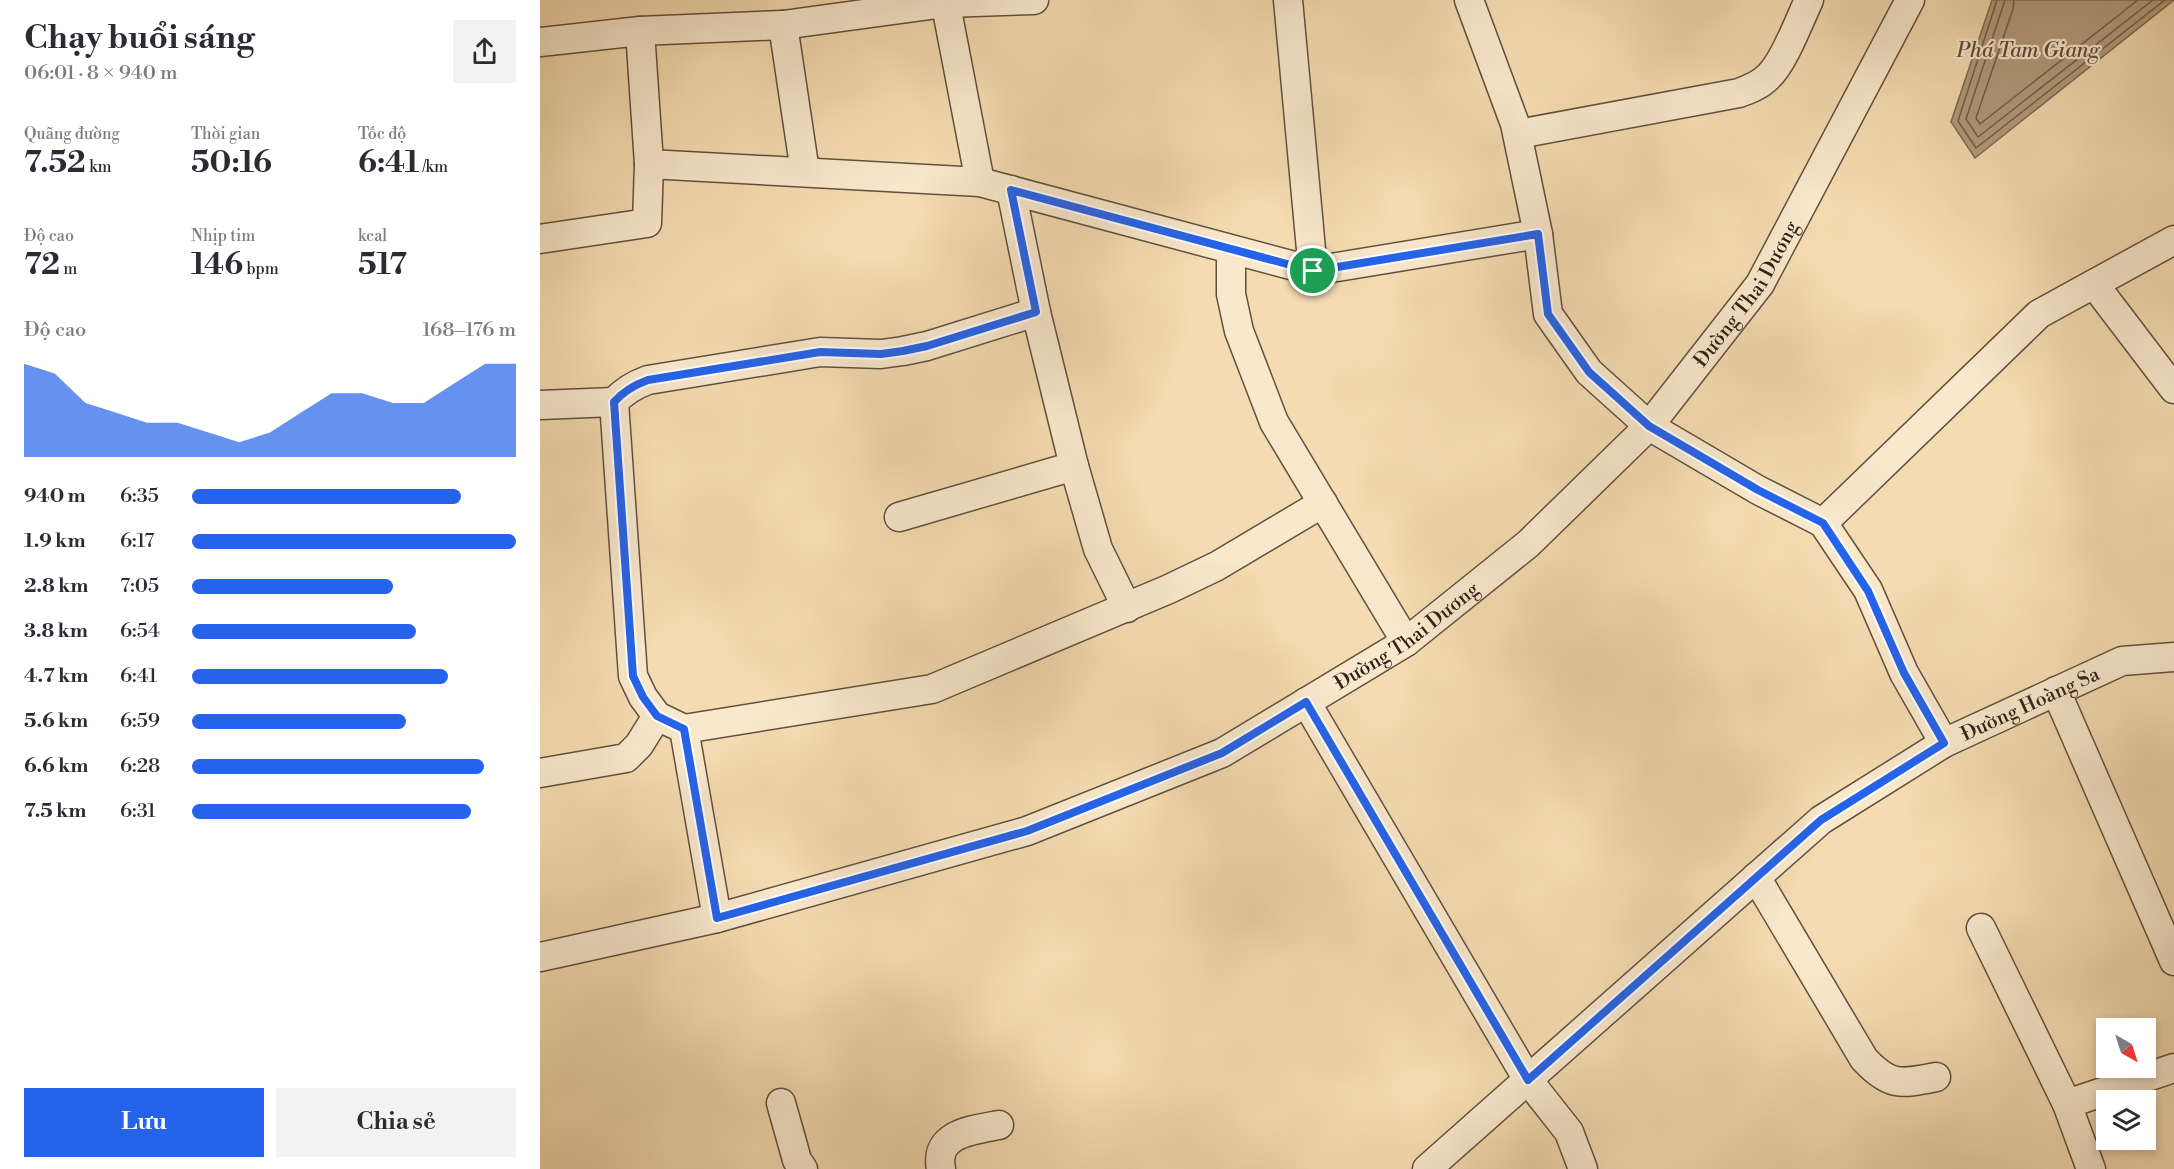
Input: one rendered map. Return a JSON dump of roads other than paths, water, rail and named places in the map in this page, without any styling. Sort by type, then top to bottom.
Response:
[{"type":"street","points":[[540,42],[640,31],[783,25],[945,1],[1034,0]]},
{"type":"street","points":[[1288,0],[1313,271]]},
{"type":"street","points":[[1469,0],[1518,134],[1538,234],[1548,314],[1589,372],[1649,426],[1758,490],[1823,523],[1868,591],[1904,673],[1944,743]]},
{"type":"street","points":[[1518,134],[1739,93],[1756,87],[1769,77],[1778,65],[1809,0]]},
{"type":"street","name":"Đường Thai Dương","points":[[540,957],[717,918],[1027,831],[1222,753],[1406,642],[1528,544],[1649,426],[1760,284],[1910,0]]},
{"type":"street","points":[[945,1],[980,182]]},
{"type":"street","points":[[783,25],[805,172]]},
{"type":"street","points":[[540,238],[647,223],[650,164],[640,31]]},
{"type":"street","points":[[650,164],[980,182],[1313,271],[1538,234]]},
{"type":"street","points":[[1011,190],[1036,312],[1074,466],[1098,549],[1126,608]]},
{"type":"street","points":[[1823,523],[2039,314],[2174,240]]},
{"type":"street","points":[[1231,249],[1231,294],[1239,332],[1274,422],[1406,642]]},
{"type":"street","points":[[2094,284],[2174,389]]},
{"type":"street","points":[[540,405],[614,402],[628,389],[648,380],[820,352],[881,354],[903,351],[927,346],[1036,312]]},
{"type":"street","points":[[614,402],[633,676],[643,697],[657,716],[684,729],[932,689],[1126,608],[1217,566],[1323,503]]},
{"type":"street","points":[[899,517],[1074,466]]},
{"type":"street","name":"Đường Hoàng Sa","points":[[1427,1169],[1821,820],[1944,743],[2122,661],[2174,657]]},
{"type":"street","points":[[2056,692],[2163,905],[2174,961]]},
{"type":"street","points":[[1306,702],[1528,1080],[1569,1132],[1583,1169]]},
{"type":"street","points":[[540,772],[626,758],[639,745],[657,716]]},
{"type":"street","points":[[684,729],[717,918]]},
{"type":"street","points":[[1756,878],[1864,1059],[1886,1079],[1897,1083],[1936,1077]]},
{"type":"street","points":[[1981,928],[2067,1104],[2091,1169]]},
{"type":"street","points":[[2067,1104],[2174,1068]]},
{"type":"street","points":[[781,1103],[797,1160],[803,1169]]},
{"type":"street","points":[[941,1169],[939,1159],[946,1142],[965,1133],[999,1125]]},
{"type":"water","name":"Phá Tam Giang","points":[[1992,0],[2174,0],[1975,158],[1951,122]]}]
